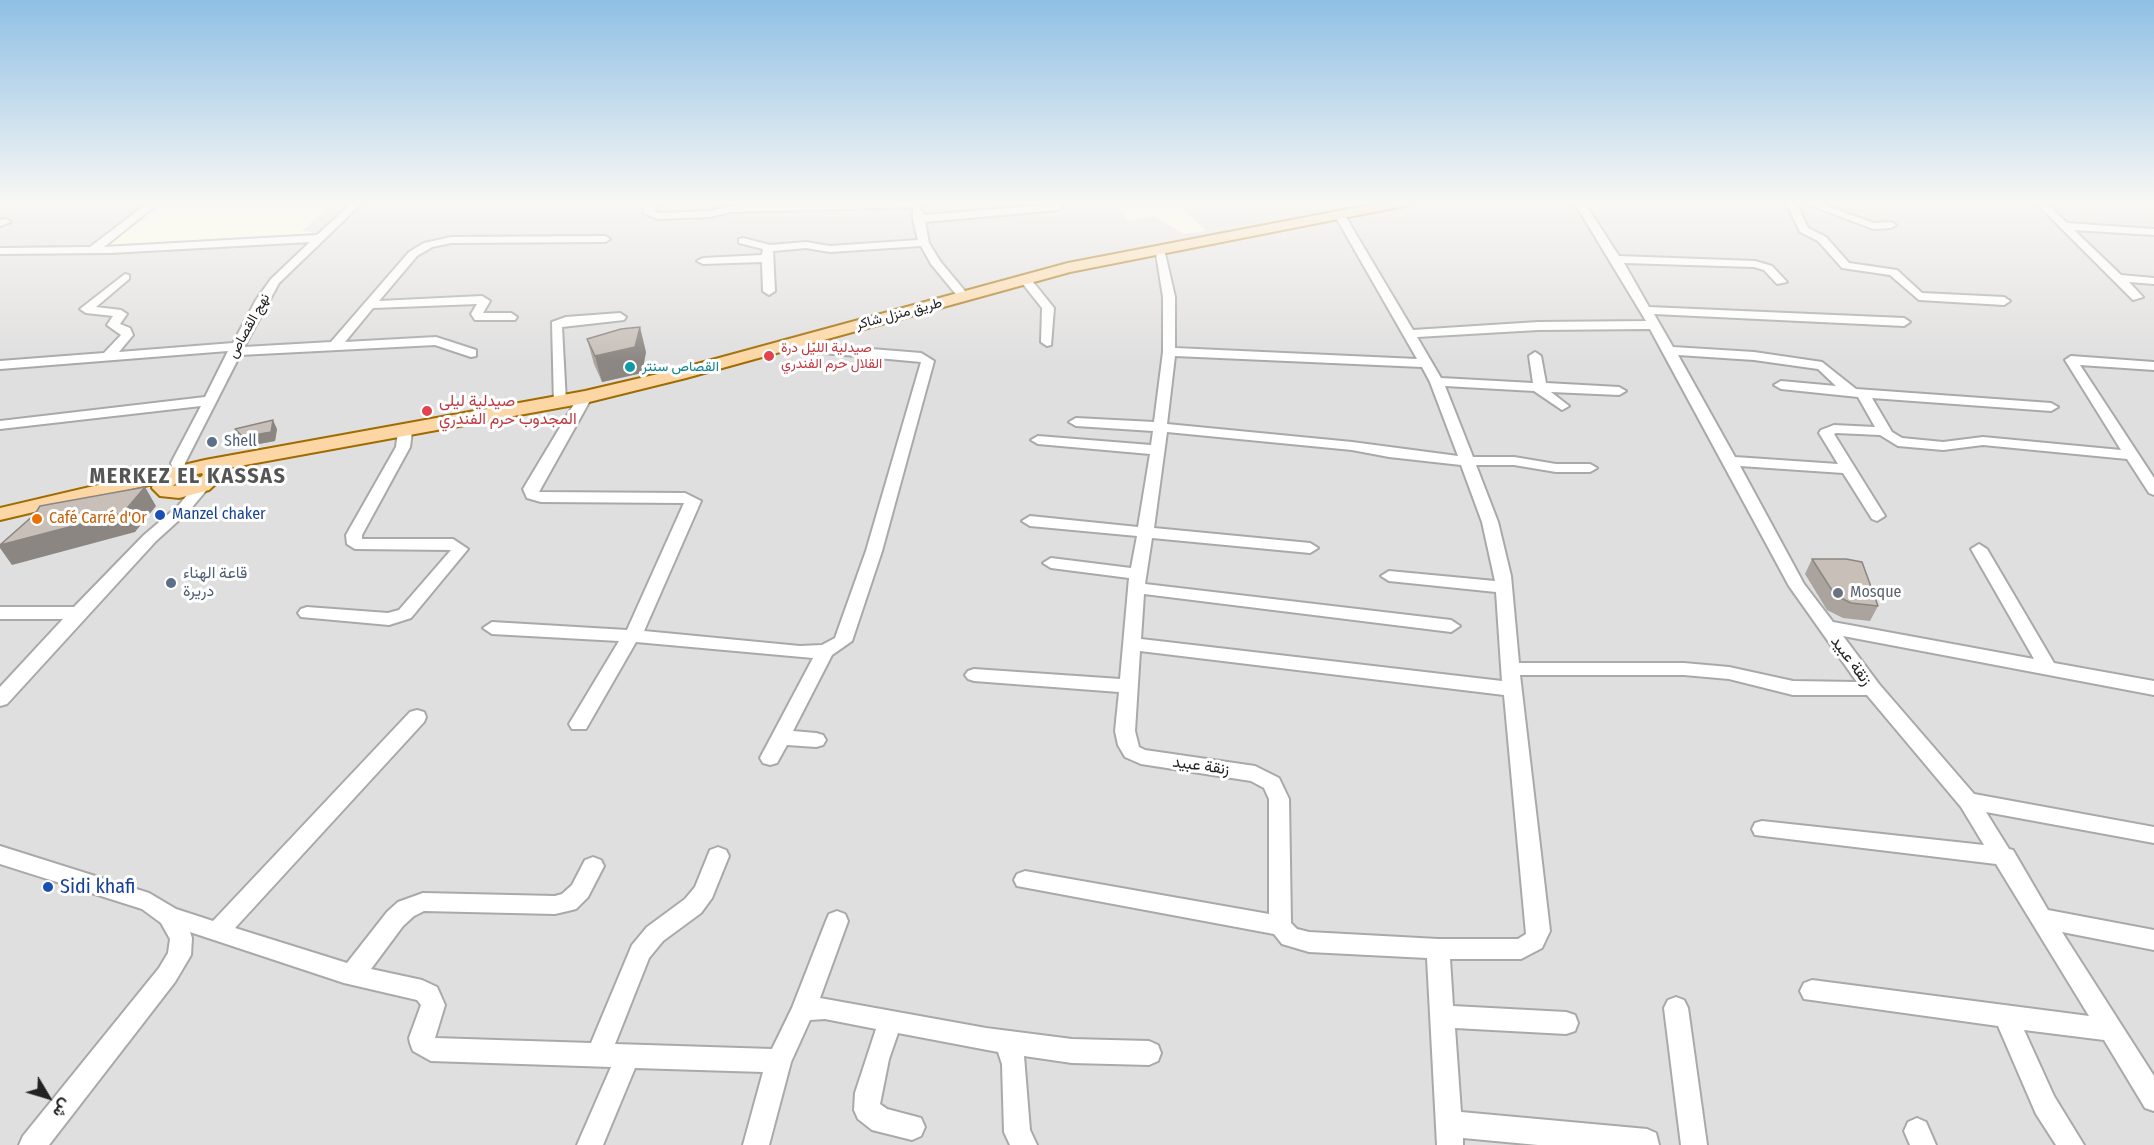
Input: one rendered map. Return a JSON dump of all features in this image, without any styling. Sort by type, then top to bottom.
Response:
[{"type":"main road","name":"طريق منزل شاكر","points":[[171,481],[325,446],[585,397],[784,346],[1025,279],[1131,255]]},
{"type":"main road","points":[[0,514],[51,502],[171,481]]},
{"type":"street","name":"نهج القصاص","points":[[150,538],[171,504],[171,481],[178,463],[251,316],[275,281],[301,255]]},
{"type":"street","points":[[335,346],[412,255]]},
{"type":"street","points":[[703,261],[749,255]]},
{"type":"street","points":[[769,255],[769,291]]},
{"type":"street","points":[[931,255],[963,296]]},
{"type":"street","name":"زنقة عبيد","points":[[1161,255],[1169,297],[1169,352],[1137,581],[1125,732],[1132,752],[1152,759],[1255,774],[1266,778],[1277,789],[1280,799],[1280,927]]},
{"type":"street","points":[[1025,880],[1280,927],[1290,937],[1309,942],[1438,949],[1521,949],[1534,941],[1539,931],[1512,689],[1504,587],[1495,535],[1437,382],[1364,255]]},
{"type":"street","name":"زنقة عبيد","points":[[1614,255],[1670,351],[1797,586],[1872,689],[1968,801],[2005,856],[2154,1100]]},
{"type":"street","points":[[1837,255],[1846,266],[1897,274],[1917,295],[2004,301]]},
{"type":"street","points":[[2095,255],[2137,297]]},
{"type":"street","points":[[1616,259],[1755,264],[1768,268],[1781,282]]},
{"type":"street","points":[[107,358],[127,335],[126,331],[113,325],[121,314],[86,309],[125,277]]},
{"type":"street","points":[[2117,278],[2154,281]]},
{"type":"street","points":[[1025,279],[1048,308],[1047,342]]},
{"type":"street","points":[[370,305],[482,300],[484,301],[477,314],[479,317],[512,317]]},
{"type":"street","points":[[559,402],[556,325],[566,321],[620,316]]},
{"type":"street","points":[[1410,334],[1649,317],[1904,322]]},
{"type":"street","points":[[0,365],[236,349],[436,341],[449,343],[471,353]]},
{"type":"street","points":[[492,628],[632,636],[800,652],[825,651],[839,645],[848,634],[928,361],[921,357],[784,346]]},
{"type":"street","points":[[1670,351],[1754,356],[1817,364],[1827,368],[1847,391]]},
{"type":"street","points":[[1169,352],[1428,363]]},
{"type":"street","points":[[1535,356],[1539,387],[1562,406]]},
{"type":"street","points":[[2154,380],[2148,365],[2071,360],[2154,490]]},
{"type":"street","points":[[1437,382],[1619,390]]},
{"type":"street","points":[[1781,385],[1863,394],[2051,406]]},
{"type":"street","points":[[1863,394],[1892,440],[1929,446],[1983,441],[2132,455]]},
{"type":"street","points":[[579,724],[632,636],[693,501],[685,498],[541,497],[532,495],[531,489],[585,397]]},
{"type":"street","points":[[0,425],[209,401]]},
{"type":"street","points":[[1076,422],[1160,427],[1352,446],[1389,453],[1466,461],[1514,461],[1556,468],[1590,468]]},
{"type":"street","points":[[1877,516],[1826,433],[1834,429],[1870,432],[1884,430]]},
{"type":"street","points":[[307,613],[389,619],[405,614],[460,549],[453,544],[355,544],[354,535],[403,447],[405,431]]},
{"type":"street","points":[[1038,440],[1157,450]]},
{"type":"street","points":[[0,699],[150,538],[183,509],[203,475],[189,441]]},
{"type":"street","points":[[1730,461],[1847,469]]},
{"type":"street","points":[[1030,521],[1310,548]]},
{"type":"street","points":[[1979,549],[2047,666]]},
{"type":"street","points":[[1051,563],[1137,581],[1451,626]]},
{"type":"street","points":[[1389,576],[1504,587]]},
{"type":"street","points":[[0,613],[78,613]]},
{"type":"street","points":[[1826,627],[2047,666],[2154,688]]},
{"type":"street","points":[[1133,644],[1512,689]]},
{"type":"street","points":[[770,758],[825,651]]},
{"type":"street","points":[[1510,669],[1695,669],[1729,673],[1793,688],[1872,689]]},
{"type":"street","points":[[974,675],[1129,686]]},
{"type":"street","points":[[216,933],[417,717]]},
{"type":"street","points":[[780,737],[816,740]]},
{"type":"street","points":[[1968,801],[2154,835]]},
{"type":"street","points":[[1762,829],[2005,856]]},
{"type":"street","points":[[0,855],[141,899],[170,916],[216,933],[352,975],[415,988],[429,995],[433,1005],[421,1038],[422,1043],[431,1049],[779,1061]]},
{"type":"street","points":[[598,1055],[640,952],[655,934],[693,906],[704,892],[718,856]]},
{"type":"street","points":[[352,975],[394,919],[406,909],[423,902],[555,905],[568,902],[580,891],[593,866]]},
{"type":"street","points":[[32,1145],[176,962],[182,948],[181,938],[170,916]]},
{"type":"street","points":[[2044,919],[2154,940]]},
{"type":"street","points":[[756,1145],[779,1061],[803,1010],[837,921]]},
{"type":"street","points":[[1438,949],[1450,1134],[1647,1143]]},
{"type":"street","points":[[1812,991],[2112,1030]]},
{"type":"street","points":[[803,1010],[825,1008],[986,1039],[1072,1051],[1149,1053]]},
{"type":"street","points":[[1676,1008],[1694,1145]]},
{"type":"street","points":[[1443,1016],[1566,1023]]},
{"type":"street","points":[[2006,1016],[2045,1106],[2071,1145]]},
{"type":"street","points":[[891,1020],[877,1059],[867,1110],[881,1122],[912,1127]]},
{"type":"street","points":[[1012,1041],[1010,1051],[1014,1064],[1017,1132],[1024,1145]]},
{"type":"street","points":[[590,1145],[628,1056]]},
{"type":"shaded area","points":[[0,255],[2154,255],[2154,1145],[0,1145]]},
{"type":"building","points":[[640,327],[635,347],[595,356],[587,339],[621,329]]},
{"type":"building","points":[[273,420],[271,432],[243,437],[235,429]]},
{"type":"building","points":[[145,487],[123,513],[0,545],[35,514],[40,506]]},
{"type":"building","points":[[1812,559],[1846,559],[1862,562],[1878,606],[1851,603],[1835,595]]},
{"type":"place","name":"صيدلية الليل درة القلال حرم الفندري","points":[[769,356]]},
{"type":"place","name":"القصاص سنتر","points":[[630,367]]},
{"type":"place","name":"صيدلية ليلى المجدوب حرم الفندري","points":[[427,411]]},
{"type":"place","name":"Shell","points":[[212,442]]},
{"type":"place","name":"Manzel chaker","points":[[160,515]]},
{"type":"place","name":"Café Carré d'Or","points":[[37,519]]},
{"type":"place","name":"قاعة الهناء دريرة","points":[[171,583]]},
{"type":"place","name":"Mosque","points":[[1838,593]]},
{"type":"place","name":"Sidi khafi","points":[[48,887]]},
{"type":"district","name":"MERKEZ EL KASSAS","points":[[188,477]]}]
